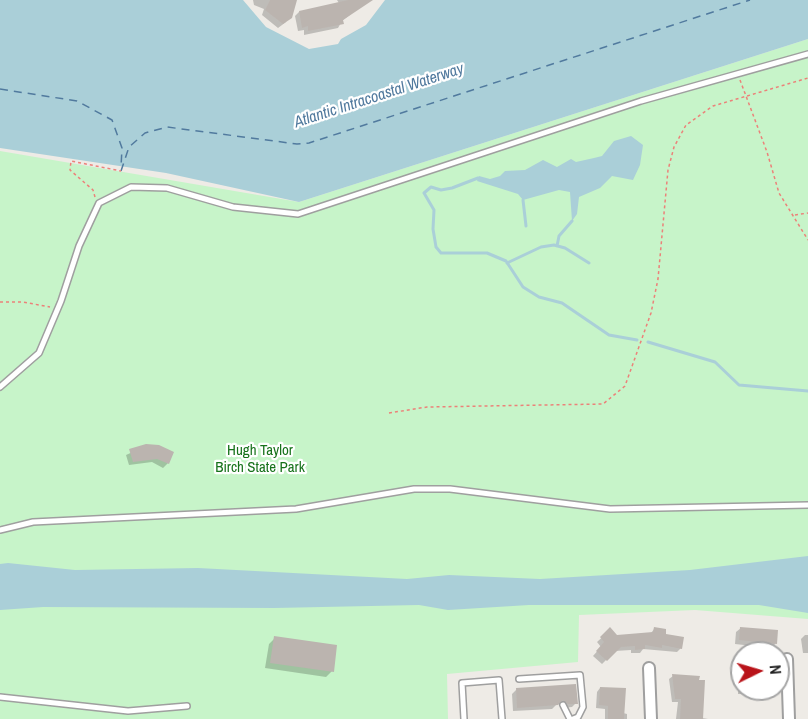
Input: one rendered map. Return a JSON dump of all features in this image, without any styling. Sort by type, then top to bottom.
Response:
[{"type":"street","points":[[649,668],[651,719]]},
{"type":"street","points":[[789,701],[789,719]]},
{"type":"lane","points":[[0,387],[39,353],[57,310],[79,246],[99,203],[131,187],[167,188],[232,207],[298,214],[641,101],[808,54]]},
{"type":"lane","points":[[0,530],[33,522],[296,509],[414,489],[450,489],[610,509],[808,505]]},
{"type":"lane","points":[[519,679],[580,675],[583,707],[578,717],[572,719],[563,705]]},
{"type":"lane","points":[[561,676],[562,685]]},
{"type":"lane","points":[[464,719],[462,683],[499,680],[502,719]]},
{"type":"lane","points":[[0,697],[128,711],[187,706]]},
{"type":"path","points":[[737,74],[767,153],[778,193],[795,215],[808,240]]},
{"type":"path","points":[[389,413],[427,407],[603,404],[626,386],[651,313],[658,279],[668,170],[674,147],[686,125],[713,106],[808,78]]},
{"type":"path","points":[[98,206],[93,190],[70,170],[71,161],[121,171]]},
{"type":"path","points":[[795,215],[808,213]]},
{"type":"path","points":[[0,302],[23,302],[57,310]]},
{"type":"green space","name":"Hugh Taylor Birch State Park","points":[[808,39],[808,619],[695,610],[579,615],[578,662],[447,674],[448,719],[0,719],[0,151],[299,202]]},
{"type":"water","name":"Atlantic Intracoastal Waterway","points":[[0,0],[243,0],[266,27],[309,49],[338,44],[341,39],[366,25],[385,0],[808,0],[808,39],[299,202],[166,173],[0,148]]},
{"type":"water","points":[[631,136],[643,145],[640,165],[633,180],[612,176],[600,188],[579,197],[577,214],[572,221],[570,192],[559,190],[523,200],[518,194],[477,181],[479,176],[490,179],[500,176],[505,171],[525,170],[543,160],[557,167],[571,159],[576,162],[602,156],[614,141]]},
{"type":"water","points":[[808,556],[808,613],[759,605],[529,605],[448,610],[419,605],[274,608],[43,607],[0,610],[0,564],[8,563],[75,570],[198,568],[407,579],[449,575],[540,579],[690,570]]},
{"type":"building","points":[[270,0],[297,0],[292,18],[283,24],[265,10]]},
{"type":"building","points":[[348,0],[373,0],[343,20],[344,24],[308,31],[308,26],[302,28],[299,11]]},
{"type":"building","points":[[146,444],[159,445],[174,452],[169,464],[157,459],[133,462],[129,449]]},
{"type":"building","points":[[610,627],[617,635],[653,632],[654,627],[666,629],[666,634],[684,637],[682,649],[662,645],[662,648],[645,645],[645,649],[635,650],[635,646],[621,647],[607,661],[596,651],[604,642],[600,637]]},
{"type":"building","points":[[740,627],[778,630],[777,641],[739,640]]},
{"type":"building","points":[[274,636],[337,645],[334,672],[270,663]]},
{"type":"building","points":[[672,674],[700,676],[699,680],[705,680],[703,719],[680,719],[681,699],[675,699]]},
{"type":"building","points":[[576,684],[578,704],[568,704],[563,700],[558,705],[517,708],[516,688]]},
{"type":"building","points":[[600,687],[626,688],[624,719],[608,719],[608,706],[599,705]]},
{"type":"waterway","points":[[478,178],[452,188],[441,190],[431,187],[424,193],[434,210],[433,229],[436,247],[441,253],[487,253],[506,261],[523,287],[539,297],[562,303],[609,335],[637,340]]},
{"type":"waterway","points":[[523,200],[526,226]]},
{"type":"waterway","points":[[557,246],[559,236],[572,221]]},
{"type":"waterway","points":[[507,263],[541,247],[554,245],[565,248],[589,263]]},
{"type":"waterway","points":[[648,342],[715,362],[739,385],[808,391]]},
{"type":"ferry route","points":[[121,171],[129,147],[145,133],[167,127],[297,144],[309,143],[750,0]]},
{"type":"ferry route","points":[[0,89],[77,101],[112,120],[122,148],[121,167]]}]
